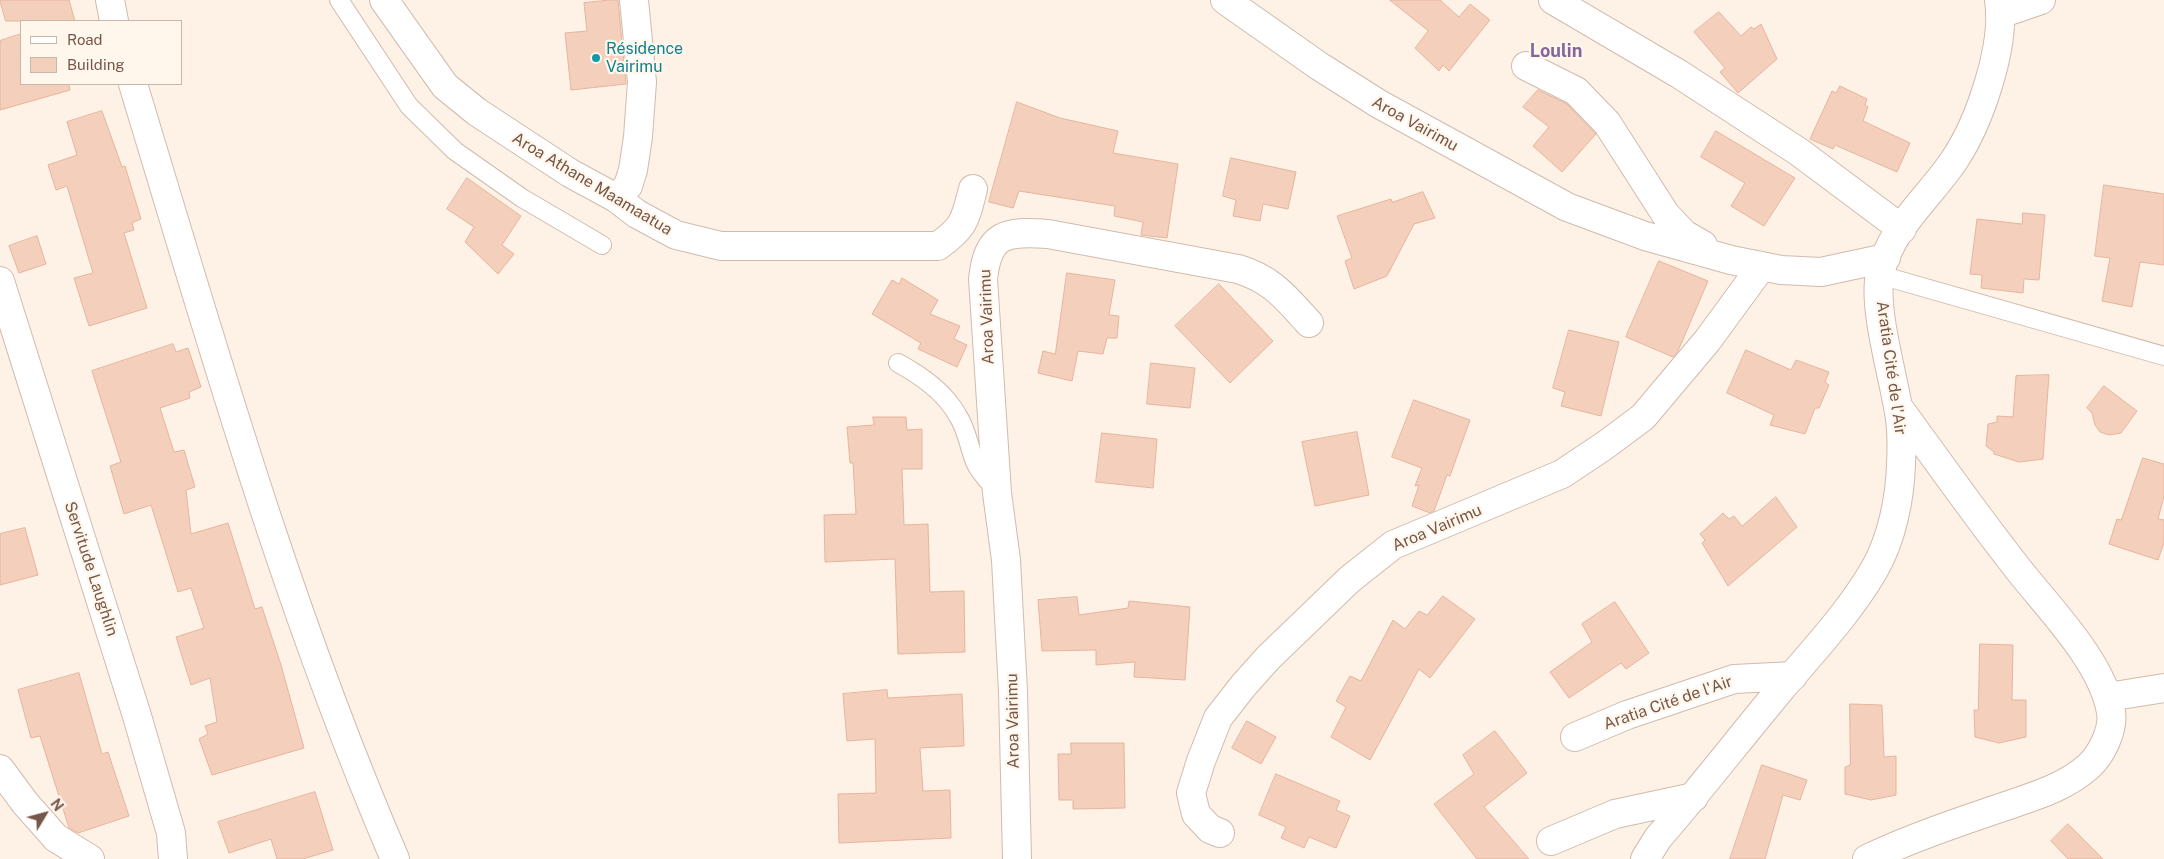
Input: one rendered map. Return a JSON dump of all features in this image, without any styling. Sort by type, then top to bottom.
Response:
[{"type":"street","points":[[110,0],[114,20]]},
{"type":"street","name":"Aroa Athane Maamaatua","points":[[384,0],[445,86],[477,112],[570,173],[616,198],[636,214],[676,235],[721,246],[938,246],[957,232],[967,214],[973,189]]},
{"type":"street","points":[[616,198],[628,186],[633,170],[638,137],[642,82],[634,0]]},
{"type":"street","name":"Aroa Vairimu","points":[[1225,0],[1319,66],[1379,104],[1567,207],[1645,236],[1731,260],[1781,270],[1821,272],[1883,267]]},
{"type":"street","points":[[1553,0],[1680,74],[1799,152],[1902,229]]},
{"type":"street","points":[[1999,7],[2040,0]]},
{"type":"street","name":"Aratia Cité de l'Air","points":[[1645,859],[1658,838],[1694,797],[1855,599],[1881,556],[1890,532],[1898,492],[1901,441],[1898,408],[1880,303],[1883,267],[1902,229],[1956,158],[1975,121],[1985,96],[1996,54],[1999,7]]},
{"type":"street","points":[[1526,66],[1576,91],[1607,123],[1666,215],[1684,234],[1731,260]]},
{"type":"street","points":[[133,85],[228,397],[295,596],[360,777],[395,859]]},
{"type":"street","name":"Aroa Vairimu","points":[[1017,859],[1013,692],[1006,560],[998,493],[983,279],[985,259],[991,247],[1000,239],[1019,232],[1048,234],[1178,257],[1254,274],[1271,284],[1309,323]]},
{"type":"street","name":"Aroa Vairimu","points":[[1220,834],[1210,829],[1196,814],[1192,793],[1201,761],[1218,718],[1268,658],[1350,579],[1393,544],[1562,474],[1643,418],[1707,341],[1762,266]]},
{"type":"street","name":"Servitude Laughlin","points":[[0,281],[139,725],[171,833],[174,859]]},
{"type":"street","points":[[1867,859],[1920,835],[2037,795],[2072,779],[2090,765],[2101,750],[2111,725],[2108,696],[2088,658],[2016,566],[1898,408]]},
{"type":"street","name":"Aratia Cité de l'Air","points":[[1575,737],[1627,715],[1734,679],[1793,676]]},
{"type":"street","points":[[2108,696],[2164,688]]},
{"type":"street","points":[[3,780],[56,838],[90,859]]},
{"type":"street","points":[[1551,841],[1615,814],[1694,797]]},
{"type":"lane","points":[[339,0],[409,106],[455,151],[522,198],[602,245]]},
{"type":"lane","points":[[1883,267],[2164,356]]},
{"type":"lane","points":[[898,363],[930,383],[958,414],[976,464],[998,493]]},
{"type":"building","points":[[0,0],[69,0],[75,20],[20,20],[6,21]]},
{"type":"building","name":"Résidence Vairimu","points":[[618,0],[626,84],[571,90],[565,33],[587,31],[584,3]]},
{"type":"building","points":[[1390,0],[1440,0],[1459,17],[1470,4],[1490,20],[1449,71],[1443,65],[1439,71],[1415,48],[1428,31]]},
{"type":"building","points":[[1719,12],[1741,36],[1751,27],[1754,29],[1761,24],[1777,59],[1738,93],[1720,72],[1725,68],[1694,32]]},
{"type":"building","points":[[20,34],[20,85],[69,85],[70,90],[0,110],[0,41]]},
{"type":"building","points":[[1840,86],[1867,99],[1865,105],[1868,107],[1863,121],[1910,143],[1897,172],[1835,145],[1833,149],[1810,139],[1832,91],[1836,93]]},
{"type":"building","points":[[1538,90],[1567,104],[1596,134],[1562,172],[1533,146],[1549,127],[1523,107]]},
{"type":"building","points":[[1017,102],[1060,118],[1118,131],[1113,153],[1178,164],[1167,238],[1141,235],[1143,222],[1114,216],[1115,206],[1019,191],[1013,208],[989,202]]},
{"type":"building","points":[[102,111],[122,167],[125,166],[141,219],[132,223],[134,230],[124,233],[147,308],[89,326],[74,278],[93,273],[67,186],[56,190],[48,165],[77,155],[67,122]]},
{"type":"building","points":[[1716,131],[1795,178],[1764,226],[1731,206],[1745,183],[1701,157]]},
{"type":"building","points":[[1231,158],[1296,172],[1288,209],[1263,204],[1260,221],[1233,216],[1236,200],[1223,196]]},
{"type":"building","points":[[467,178],[521,216],[502,245],[514,254],[498,274],[465,242],[474,227],[447,209]]},
{"type":"building","points":[[2104,185],[2164,194],[2164,265],[2140,262],[2132,307],[2102,301],[2110,258],[2095,256]]},
{"type":"building","points":[[1423,192],[1435,218],[1414,224],[1387,276],[1354,289],[1345,261],[1352,258],[1337,216],[1391,199],[1392,202]]},
{"type":"building","points":[[2023,213],[2045,215],[2039,280],[2024,279],[2023,293],[1981,288],[1982,275],[1970,274],[1977,219],[2022,224]]},
{"type":"building","points":[[37,236],[46,264],[19,273],[9,246]]},
{"type":"building","points":[[1659,261],[1708,281],[1678,351],[1673,357],[1626,337]]},
{"type":"building","points":[[1067,273],[1115,280],[1109,315],[1119,316],[1117,338],[1107,338],[1103,354],[1078,351],[1072,381],[1038,373],[1043,351],[1055,354]]},
{"type":"building","points":[[902,278],[938,300],[930,314],[960,326],[954,339],[967,345],[957,367],[918,349],[921,343],[872,314],[892,280],[899,284]]},
{"type":"building","points":[[1219,284],[1273,341],[1230,383],[1175,326]]},
{"type":"building","points":[[1569,330],[1619,342],[1601,416],[1561,406],[1565,392],[1553,388]]},
{"type":"building","points":[[173,344],[176,352],[188,348],[201,387],[189,392],[190,398],[160,408],[174,452],[184,450],[195,487],[186,490],[191,534],[228,523],[255,609],[262,607],[281,665],[304,748],[212,775],[199,739],[208,734],[205,726],[217,722],[210,678],[191,685],[176,637],[204,628],[191,588],[178,592],[151,505],[124,514],[110,466],[121,462],[92,371]]},
{"type":"building","points":[[1746,350],[1791,370],[1796,360],[1829,372],[1825,382],[1829,385],[1819,408],[1815,408],[1805,434],[1770,425],[1774,415],[1727,393]]},
{"type":"building","points":[[1151,363],[1195,368],[1190,408],[1147,404]]},
{"type":"building","points":[[2049,375],[2043,459],[2019,462],[1994,454],[1986,446],[1988,424],[1997,422],[1997,416],[2013,417],[2016,376]]},
{"type":"building","points":[[2104,386],[2137,411],[2121,433],[2109,435],[2100,432],[2095,425],[2092,413],[2087,408]]},
{"type":"building","points":[[1414,400],[1470,420],[1450,476],[1447,475],[1434,511],[1430,513],[1412,506],[1419,485],[1415,486],[1422,468],[1392,457]]},
{"type":"building","points":[[873,417],[906,417],[907,430],[922,429],[922,469],[902,469],[904,525],[928,524],[930,592],[964,591],[965,652],[898,654],[895,559],[825,562],[824,515],[856,514],[853,463],[850,463],[847,427],[874,425]]},
{"type":"building","points":[[1357,432],[1369,495],[1315,506],[1302,442]]},
{"type":"building","points":[[1102,433],[1157,439],[1153,488],[1096,482]]},
{"type":"building","points":[[2143,458],[2164,464],[2164,496],[2158,519],[2164,520],[2164,543],[2158,560],[2109,544],[2117,519],[2121,520]]},
{"type":"building","points":[[1776,497],[1797,527],[1728,586],[1702,543],[1705,540],[1700,534],[1723,513],[1729,519],[1734,516],[1742,526]]},
{"type":"building","points":[[25,528],[38,575],[0,585],[0,534]]},
{"type":"building","points":[[1443,596],[1475,619],[1430,678],[1419,669],[1370,760],[1331,737],[1346,707],[1336,701],[1350,676],[1361,681],[1393,620],[1405,629],[1419,611],[1427,615]]},
{"type":"building","points":[[1077,597],[1079,615],[1128,608],[1129,601],[1190,607],[1185,680],[1134,677],[1135,662],[1096,665],[1096,650],[1042,651],[1038,600]]},
{"type":"building","points":[[1615,602],[1649,653],[1626,669],[1621,663],[1569,698],[1550,672],[1592,642],[1582,624]]},
{"type":"building","points":[[1980,644],[2013,645],[2012,700],[2026,700],[2026,737],[1999,743],[1975,737],[1974,710],[1978,710]]},
{"type":"building","points":[[79,673],[102,754],[108,752],[129,816],[78,833],[69,828],[40,736],[31,738],[18,690]]},
{"type":"building","points":[[887,690],[888,698],[962,694],[964,746],[920,748],[923,791],[950,790],[951,838],[839,843],[838,794],[876,793],[875,739],[847,741],[843,694]]},
{"type":"building","points":[[1850,704],[1882,705],[1884,757],[1896,756],[1896,795],[1871,800],[1845,794],[1845,767],[1850,765]]},
{"type":"building","points":[[1247,721],[1276,737],[1261,764],[1232,748]]},
{"type":"building","points":[[1495,731],[1527,773],[1484,807],[1529,859],[1477,859],[1434,804],[1474,774],[1463,755]]},
{"type":"building","points":[[1071,743],[1124,743],[1125,808],[1073,809],[1073,800],[1059,800],[1058,754],[1071,754]]},
{"type":"building","points":[[1762,765],[1807,780],[1800,800],[1783,795],[1765,859],[1730,859]]},
{"type":"building","points":[[1276,774],[1340,801],[1336,810],[1350,816],[1336,848],[1309,837],[1304,848],[1281,838],[1286,827],[1259,815]]},
{"type":"building","points":[[315,792],[333,850],[303,859],[277,859],[271,839],[229,853],[218,822]]},
{"type":"building","points":[[2068,824],[2103,859],[2068,859],[2051,841]]},
{"type":"place","name":"Résidence Vairimu","points":[[596,58]]},
{"type":"district","name":"Loulin","points":[[1556,51]]}]
